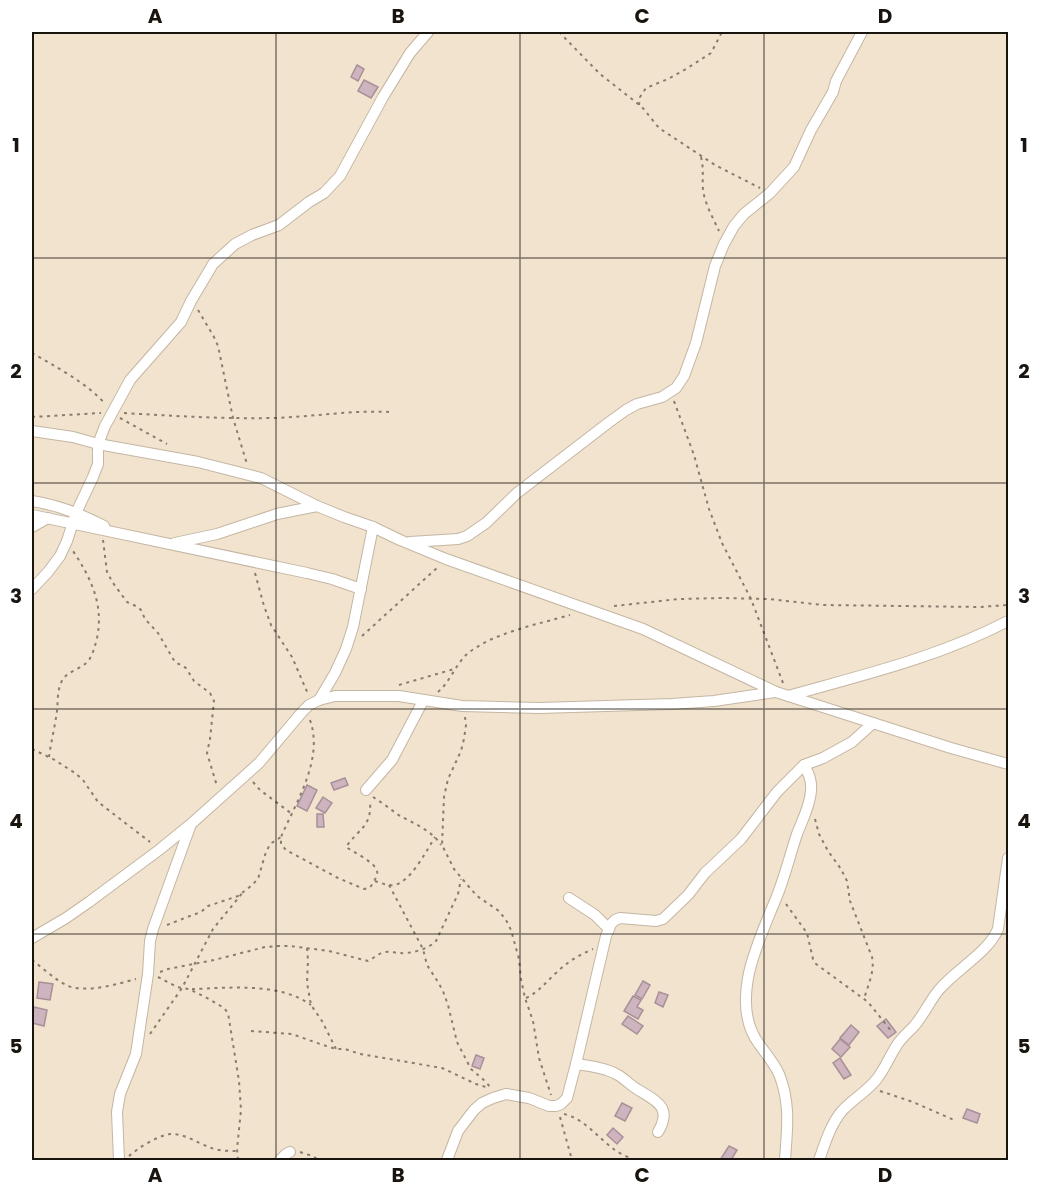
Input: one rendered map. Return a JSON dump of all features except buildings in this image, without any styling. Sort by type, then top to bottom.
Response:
[{"type":"street","points":[[32,589],[60,556],[67,542],[74,518],[98,464],[98,444],[105,426],[130,380],[177,327],[213,264],[235,244],[279,225],[324,193],[340,176],[368,122],[410,53],[428,32]]},
{"type":"street","points":[[406,542],[458,539],[467,536],[486,523],[517,493],[608,423],[637,404],[662,397],[676,388],[690,362],[702,324],[715,266],[734,226],[744,214],[770,193],[798,159],[862,32]]},
{"type":"street","points":[[32,431],[198,462],[261,478],[317,506],[373,527],[446,559],[643,629],[776,692],[1008,764]]},
{"type":"street","points":[[32,501],[52,504],[74,518],[102,529],[332,579],[361,589]]},
{"type":"street","points":[[169,544],[217,534],[277,514],[317,506]]},
{"type":"street","points":[[32,515],[52,519],[74,518],[116,532]]},
{"type":"street","points":[[32,527],[52,519]]},
{"type":"street","points":[[52,519],[62,530],[67,542]]},
{"type":"street","points":[[32,938],[74,913],[191,824],[260,763],[311,705],[335,673],[346,649],[353,627],[373,527]]},
{"type":"street","points":[[788,696],[908,662],[972,639],[1008,621]]},
{"type":"street","points":[[311,705],[335,696],[374,695],[399,696],[462,705],[539,708],[714,701],[776,692]]},
{"type":"street","points":[[366,790],[392,760],[425,701]]},
{"type":"street","points":[[447,1161],[458,1131],[474,1110],[493,1098],[506,1094],[529,1098],[556,1107],[568,1096],[607,933],[615,920],[620,918],[656,921],[663,919],[688,895],[705,873],[741,839],[777,792],[804,765],[823,758],[852,742],[873,723]]},
{"type":"street","points":[[784,1161],[788,1122],[783,1088],[779,1074],[771,1060],[753,1036],[747,1014],[746,992],[749,972],[761,933],[779,891],[810,799],[811,779],[804,765]]},
{"type":"street","points":[[119,1161],[117,1112],[120,1094],[136,1053],[150,974],[150,941],[191,824]]},
{"type":"street","points":[[819,1161],[837,1117],[869,1087],[887,1064],[899,1042],[914,1026],[938,991],[995,937],[1008,858]]},
{"type":"street","points":[[569,898],[595,915],[607,933]]},
{"type":"street","points":[[576,1064],[612,1072],[655,1100],[663,1109],[664,1117],[658,1132]]},
{"type":"street","points":[[280,1161],[290,1152]]},
{"type":"path","points":[[559,32],[600,74],[639,105],[658,128],[715,165],[770,193]]},
{"type":"path","points":[[639,105],[640,97],[646,87],[668,79],[711,53],[722,32]]},
{"type":"path","points":[[701,156],[705,201],[720,234],[722,249]]},
{"type":"path","points":[[191,301],[201,313],[218,346],[232,418],[250,475]]},
{"type":"path","points":[[32,353],[59,368],[99,397],[111,413],[169,446]]},
{"type":"path","points":[[670,392],[694,455],[709,509],[722,543],[751,599],[788,696]]},
{"type":"path","points":[[32,417],[111,413],[232,418],[305,417],[365,411],[389,412]]},
{"type":"path","points":[[102,529],[107,572],[113,583],[124,599],[141,610],[176,662],[186,668],[194,681],[213,697],[207,753],[220,797]]},
{"type":"path","points":[[49,757],[62,680],[87,662],[94,648],[99,626],[99,606],[93,588],[83,566],[67,542]]},
{"type":"path","points":[[360,637],[446,559]]},
{"type":"path","points":[[253,562],[271,625],[292,657],[307,689],[311,705],[313,742],[308,779],[281,837],[281,844],[286,850],[338,878],[368,889],[374,881],[377,870],[368,861],[346,847],[366,825],[370,809],[369,795],[440,841],[454,868],[477,896],[499,911],[511,930],[519,959],[520,979],[533,1021],[538,1058],[556,1107]]},
{"type":"path","points":[[610,607],[679,599],[722,598],[769,599],[823,605],[979,607],[1008,605]]},
{"type":"path","points":[[425,701],[442,688],[465,656],[479,645],[539,624],[589,610]]},
{"type":"path","points":[[392,688],[454,669]]},
{"type":"path","points":[[443,847],[441,831],[445,791],[460,751],[466,725],[462,705]]},
{"type":"path","points":[[32,749],[75,773],[83,780],[98,802],[124,820],[159,850]]},
{"type":"path","points":[[247,774],[260,790],[292,814]]},
{"type":"path","points":[[815,820],[828,851],[847,880],[850,901],[872,957],[872,975],[864,999]]},
{"type":"path","points":[[153,930],[201,912],[208,906],[238,896],[258,879],[270,844],[281,837]]},
{"type":"path","points":[[374,881],[389,885],[400,884],[415,869],[435,837]]},
{"type":"path","points":[[32,960],[67,986],[80,989],[111,986],[168,969],[265,947],[307,948],[341,953],[368,961],[382,953],[406,953],[433,945],[455,900],[462,877]]},
{"type":"path","points":[[389,885],[423,949],[426,965],[438,982],[448,1005],[456,1042],[471,1069],[491,1089]]},
{"type":"path","points":[[147,1038],[182,988],[213,929],[244,891]]},
{"type":"path","points":[[779,891],[807,933],[816,964],[864,999],[899,1042]]},
{"type":"path","points":[[525,998],[536,993],[572,959],[593,949],[607,933]]},
{"type":"path","points":[[307,948],[307,982],[312,1005],[336,1048]]},
{"type":"path","points":[[150,974],[182,988],[250,987],[290,994],[312,1005]]},
{"type":"path","points":[[189,989],[218,1004],[228,1013],[239,1081],[241,1110],[238,1161]]},
{"type":"path","points":[[251,1031],[292,1034],[360,1054],[442,1068],[476,1084],[506,1094]]},
{"type":"path","points":[[869,1087],[913,1102],[954,1120]]},
{"type":"path","points":[[572,1161],[558,1112],[576,1118],[617,1151],[636,1161]]},
{"type":"path","points":[[125,1161],[142,1147],[168,1134],[193,1139],[220,1150],[237,1151]]},
{"type":"path","points":[[290,1152],[308,1154],[319,1161]]}]
